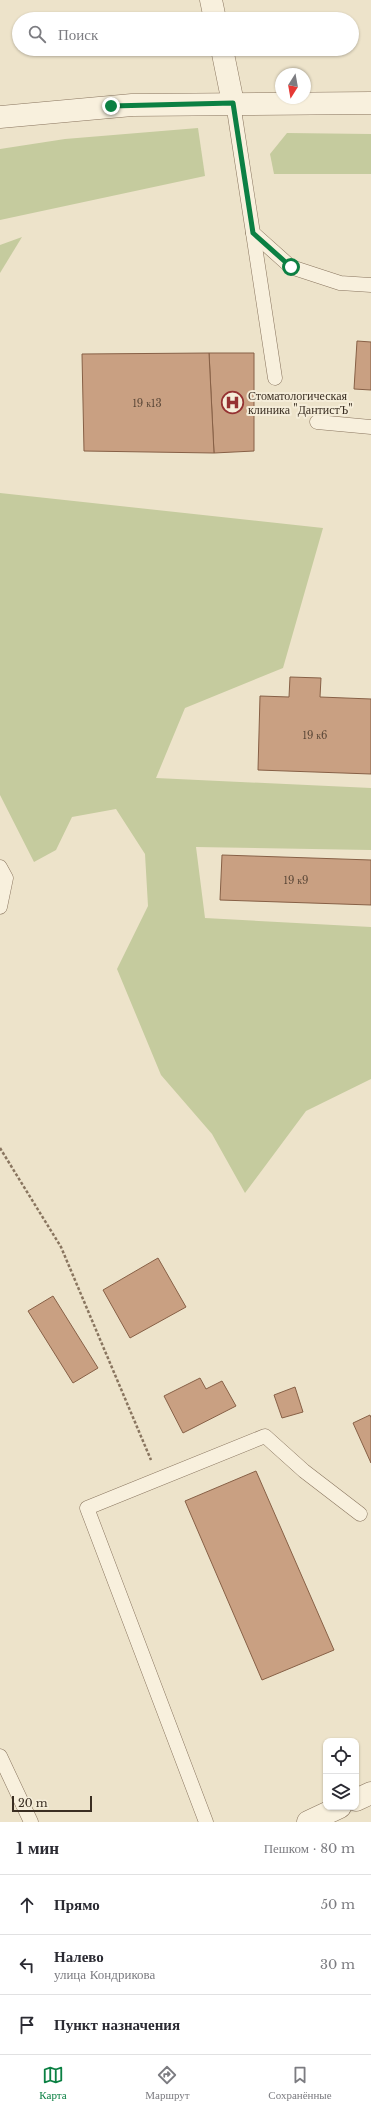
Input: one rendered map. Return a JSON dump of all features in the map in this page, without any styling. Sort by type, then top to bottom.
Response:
[{"type":"street","points":[[211,0],[214,12]]},
{"type":"street","points":[[223,56],[233,103]]},
{"type":"street","points":[[0,117],[132,105],[371,103]]},
{"type":"street","points":[[359,1799],[371,1793]]},
{"type":"street","points":[[308,1822],[334,1810]]},
{"type":"lane","points":[[233,103],[275,378]]},
{"type":"lane","points":[[253,233],[291,267],[340,283],[371,285]]},
{"type":"lane","points":[[317,422],[371,427]]},
{"type":"lane","points":[[0,867],[6,878],[0,907]]},
{"type":"lane","points":[[206,1822],[86,1508],[266,1436],[304,1471],[360,1514]]},
{"type":"lane","points":[[0,1756],[31,1822]]},
{"type":"path","points":[[0,1148],[61,1247],[159,1479]]},
{"type":"green space","points":[[198,128],[205,176],[0,220],[0,149],[65,139]]},
{"type":"green space","points":[[287,133],[371,134],[371,174],[274,174],[270,154]]},
{"type":"green space","points":[[22,237],[0,273],[0,245]]},
{"type":"green space","points":[[0,493],[323,528],[283,668],[185,708],[156,778],[371,788],[371,850],[196,847],[205,918],[371,927],[371,1079],[306,1111],[245,1193],[212,1134],[161,1075],[117,969],[148,906],[145,854],[116,809],[72,817],[56,850],[34,862],[0,795]]},
{"type":"building","points":[[357,341],[371,342],[371,390],[354,389]]},
{"type":"building","name":"Стоматологическая клиника \"ДантистЪ\"","points":[[209,353],[254,353],[254,451],[214,453]]},
{"type":"building","points":[[209,353],[214,453],[84,451],[82,354]]},
{"type":"building","points":[[290,677],[321,678],[320,697],[371,699],[371,774],[258,770],[260,696],[289,697]]},
{"type":"building","points":[[222,855],[371,860],[371,905],[220,900]]},
{"type":"building","points":[[158,1258],[186,1307],[130,1338],[103,1290]]},
{"type":"building","points":[[53,1296],[98,1368],[73,1383],[28,1311]]},
{"type":"building","points":[[200,1378],[206,1389],[222,1381],[236,1406],[183,1433],[164,1396]]},
{"type":"building","points":[[295,1387],[303,1412],[282,1418],[274,1395]]},
{"type":"building","points":[[370,1415],[371,1418],[371,1463],[353,1423]]},
{"type":"building","points":[[256,1471],[334,1650],[262,1680],[185,1501]]},
{"type":"place","name":"Стоматологическая клиника \"ДантистЪ\"","points":[[233,402]]},
{"type":"route","points":[[111,106],[233,103],[253,233],[291,267]]}]
